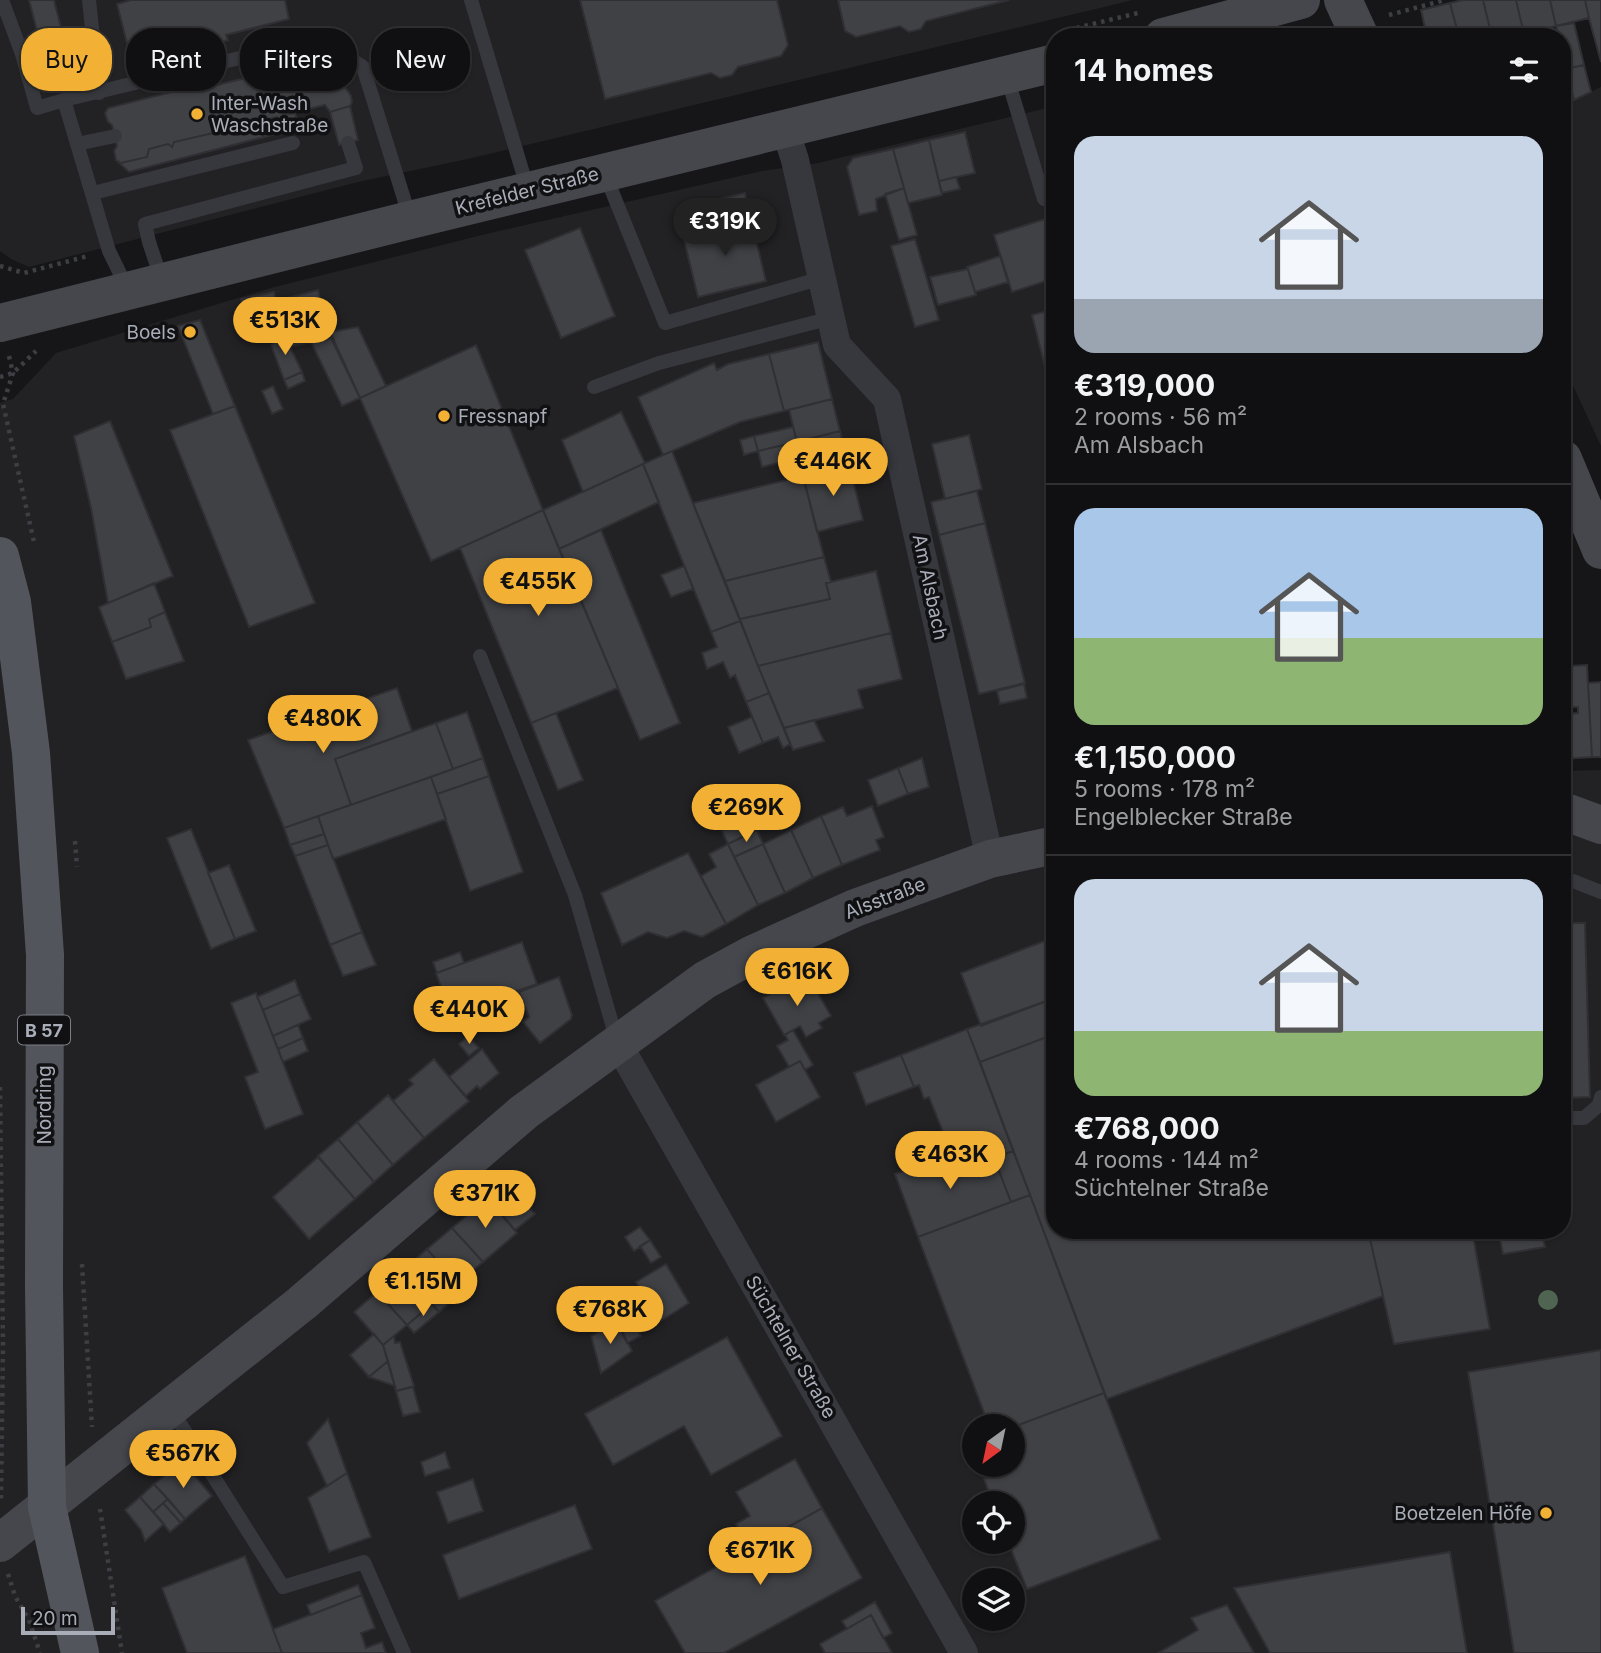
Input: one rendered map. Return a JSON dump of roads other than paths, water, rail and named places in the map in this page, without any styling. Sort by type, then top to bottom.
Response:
[{"type":"main road","name":"Nordring","points":[[0,556],[12,603],[31,752],[45,955],[44,1287],[47,1507],[80,1653]]},
{"type":"street","points":[[1191,27],[1301,0]]},
{"type":"street","points":[[1343,0],[1356,28]]},
{"type":"street","name":"Krefelder Straße","points":[[0,323],[1046,65]]},
{"type":"street","name":"Am Alsbach","points":[[785,129],[795,160],[837,345],[887,398],[990,859]]},
{"type":"street","points":[[1571,478],[1601,550]]},
{"type":"street","points":[[1571,799],[1601,797]]},
{"type":"street","points":[[1571,814],[1601,825]]},
{"type":"street","name":"Alsstraße","points":[[4,1557],[47,1507],[302,1303],[524,1112],[705,980],[753,954],[855,908],[990,859],[1046,847]]},
{"type":"street","name":"Süchtelner Straße","points":[[617,1042],[964,1653]]},
{"type":"lane","points":[[2,0],[37,108],[307,42],[336,50],[363,67],[410,220]]},
{"type":"lane","points":[[89,0],[99,93]]},
{"type":"lane","points":[[471,0],[528,191]]},
{"type":"lane","points":[[1007,75],[1044,199]]},
{"type":"lane","points":[[64,100],[109,251],[145,286]]},
{"type":"lane","points":[[78,144],[115,136]]},
{"type":"lane","points":[[93,192],[293,143]]},
{"type":"lane","points":[[145,286],[149,242],[145,224],[356,168],[348,143]]},
{"type":"lane","points":[[605,172],[665,323],[822,278]]},
{"type":"lane","points":[[594,387],[659,363],[831,318]]},
{"type":"lane","points":[[480,656],[575,895],[617,1042]]},
{"type":"lane","points":[[1571,881],[1601,892]]},
{"type":"lane","points":[[1571,1118],[1584,1118],[1599,1105],[1601,1097]]},
{"type":"lane","points":[[170,1408],[283,1587],[364,1562],[404,1653]]},
{"type":"place","name":"Inter-Wash Waschstraße","points":[[197,114]]},
{"type":"place","name":"Boels","points":[[190,332]]},
{"type":"place","name":"Fressnapf","points":[[444,416]]},
{"type":"place","name":"Boetzelen Höfe","points":[[1546,1513]]}]
